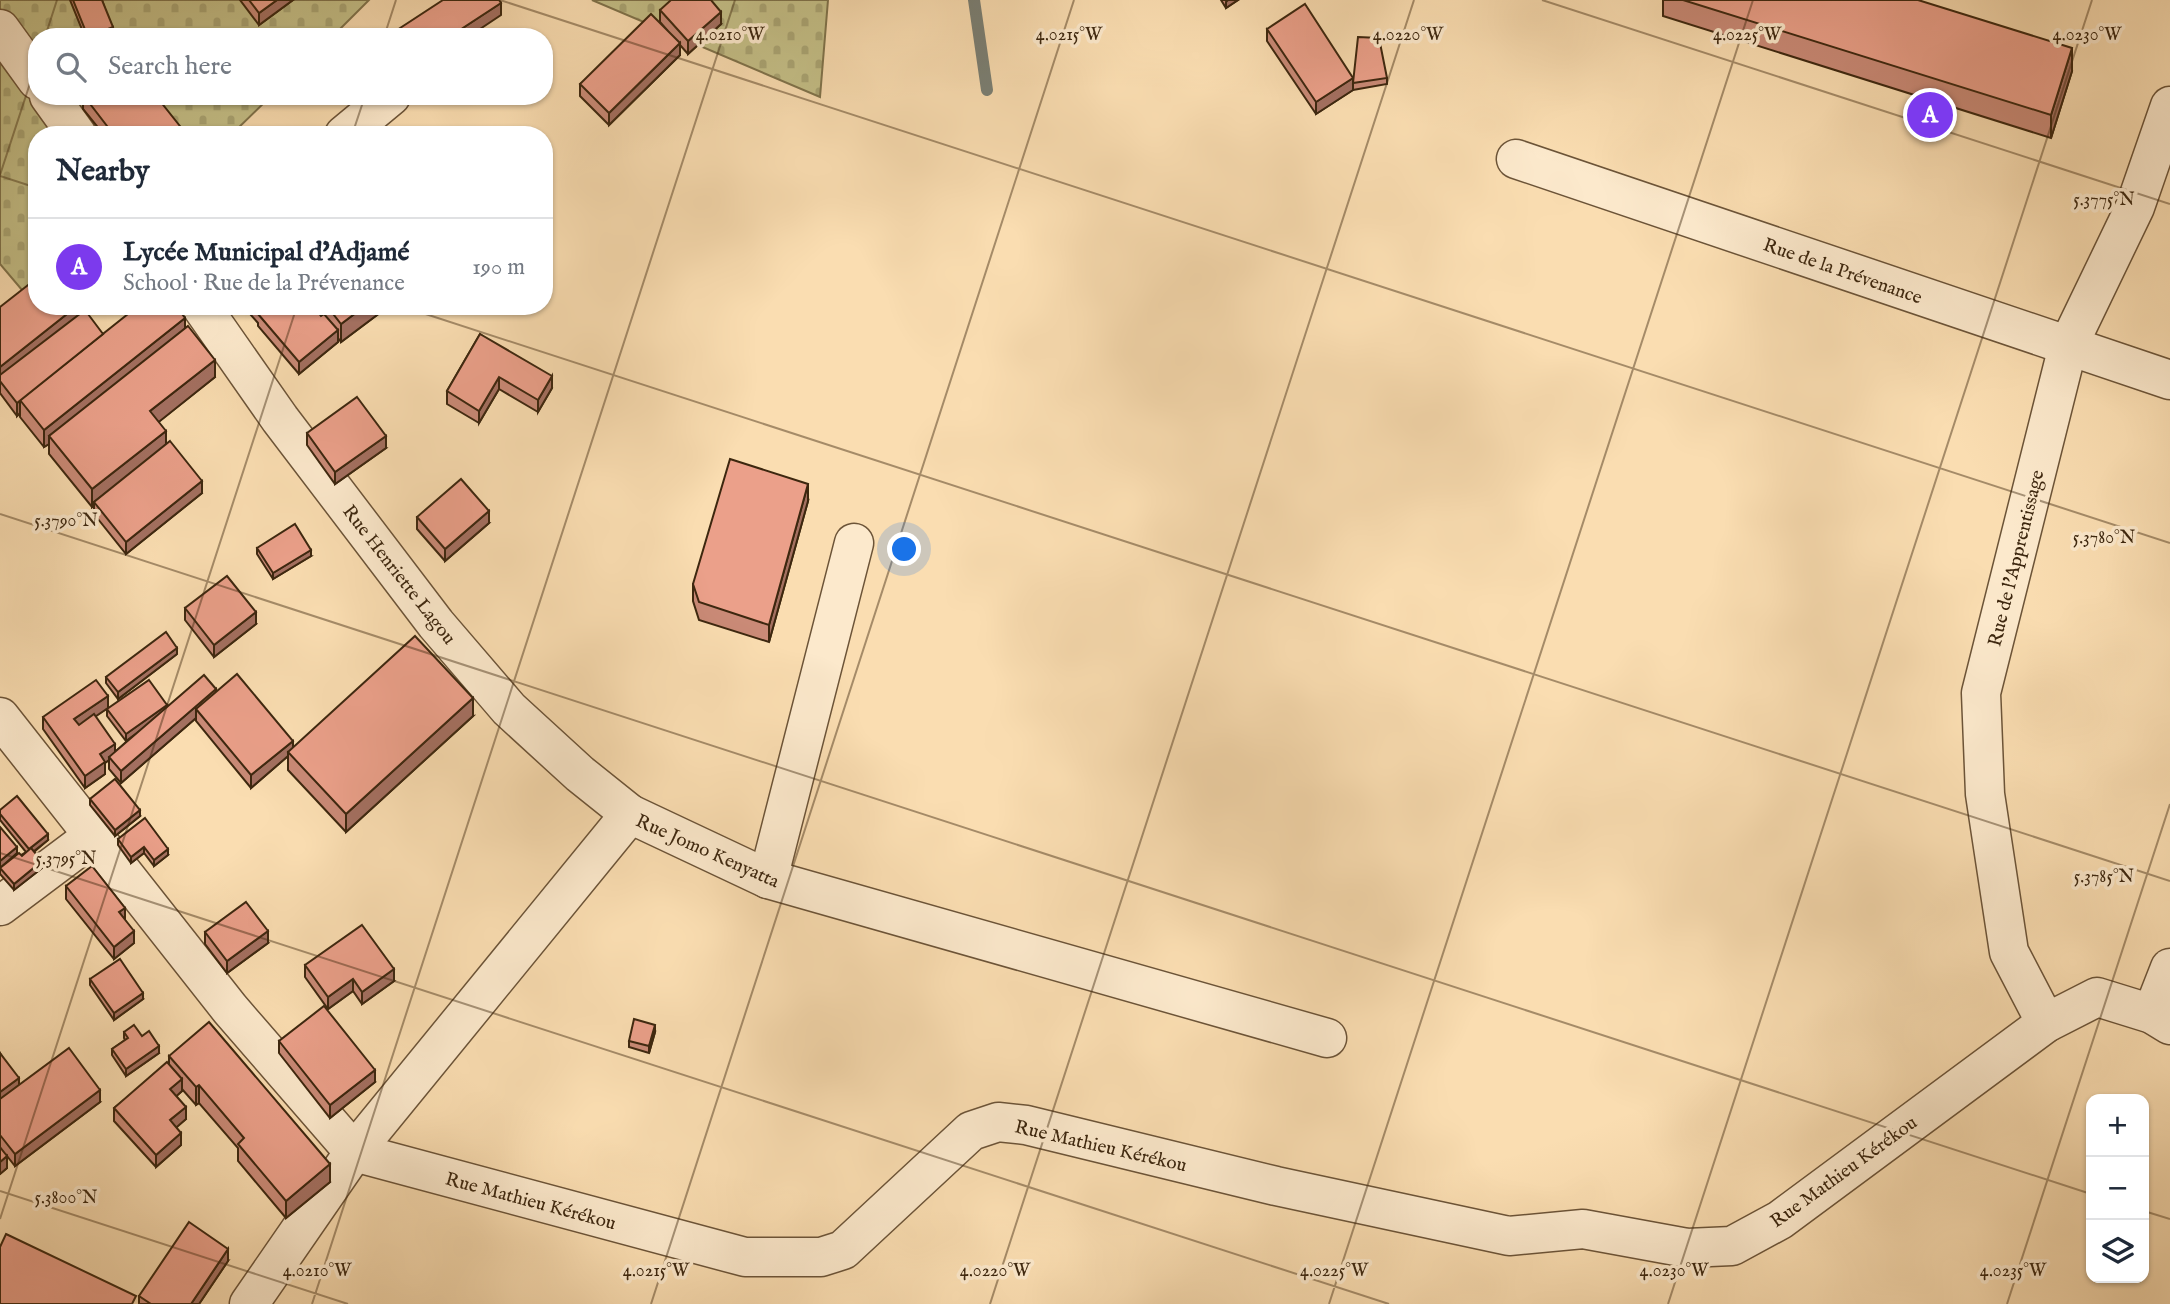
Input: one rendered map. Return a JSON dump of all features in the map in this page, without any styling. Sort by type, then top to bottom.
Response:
[{"type":"street","points":[[0,29],[28,68]]},
{"type":"street","points":[[55,105],[71,126]]},
{"type":"street","points":[[355,126],[380,105]]},
{"type":"street","name":"Rue de l'Apprentissage","points":[[2046,1023],[2009,953],[1985,794],[1981,693],[2068,346],[2135,207],[2170,106]]},
{"type":"street","name":"Rue de la Prévenance","points":[[1516,159],[2170,380]]},
{"type":"street","name":"Rue Henriette Lagou","points":[[207,315],[281,419],[436,624],[509,709],[580,774],[630,814]]},
{"type":"street","points":[[768,879],[854,544]]},
{"type":"street","points":[[0,717],[230,1009],[354,1152]]},
{"type":"street","name":"Rue Jomo Kenyatta","points":[[249,1304],[354,1152],[630,814],[768,879],[1327,1038]]},
{"type":"street","points":[[0,906],[92,837]]},
{"type":"street","points":[[2161,1019],[2170,968]]},
{"type":"street","name":"Rue Mathieu Kérékou","points":[[354,1152],[745,1257],[821,1257],[843,1250],[971,1131],[998,1122],[1026,1125],[1276,1186],[1509,1236],[1583,1229],[1687,1248],[1732,1245],[1780,1220],[2046,1023],[2097,997],[2161,1019]]},
{"type":"green space","points":[[0,0],[369,0],[341,28],[28,28],[28,105],[262,105],[240,126],[28,126],[28,297],[0,264]]},
{"type":"green space","points":[[592,0],[828,0],[820,97]]},
{"type":"building","points":[[73,0],[102,0],[113,27],[84,28]]},
{"type":"building","points":[[249,0],[277,0],[259,13]]},
{"type":"building","points":[[443,0],[499,0],[501,3],[463,28],[400,28]]},
{"type":"building","points":[[671,0],[711,0],[721,12],[688,41],[660,10]]},
{"type":"building","points":[[1683,0],[1918,0],[2072,48],[2051,115]]},
{"type":"building","points":[[1305,4],[1353,78],[1316,102],[1267,29]]},
{"type":"building","points":[[651,14],[680,43],[609,113],[580,84]]},
{"type":"building","points":[[1358,37],[1379,38],[1387,78],[1353,83]]},
{"type":"building","points":[[91,105],[163,105],[180,126],[107,126]]},
{"type":"building","points":[[28,285],[28,315],[66,315],[0,367],[0,307]]},
{"type":"building","points":[[78,315],[89,315],[103,334],[17,403],[0,381],[0,375]]},
{"type":"building","points":[[127,315],[183,315],[185,318],[44,430],[20,400]]},
{"type":"building","points":[[259,315],[325,315],[338,330],[299,362]]},
{"type":"building","points":[[334,315],[353,315],[341,324]]},
{"type":"building","points":[[188,326],[215,360],[150,411],[166,431],[92,489],[49,436]]},
{"type":"building","points":[[480,334],[552,376],[538,400],[499,377],[479,411],[447,391]]},
{"type":"building","points":[[357,397],[386,436],[335,472],[307,433]]},
{"type":"building","points":[[170,441],[202,481],[126,542],[94,502]]},
{"type":"building","points":[[730,459],[808,484],[769,625],[699,602],[693,584]]},
{"type":"building","points":[[461,479],[489,511],[445,549],[417,517]]},
{"type":"building","points":[[295,524],[311,550],[273,573],[257,548]]},
{"type":"building","points":[[227,576],[256,612],[214,645],[185,608]]},
{"type":"building","points":[[166,632],[177,648],[118,692],[106,677]]},
{"type":"building","points":[[415,636],[473,698],[346,814],[288,752]]},
{"type":"building","points":[[237,674],[293,741],[251,775],[196,709]]},
{"type":"building","points":[[204,675],[216,689],[121,771],[109,757]]},
{"type":"building","points":[[96,680],[108,696],[74,719],[79,725],[94,714],[115,744],[100,754],[105,762],[85,776],[43,717]]},
{"type":"building","points":[[149,680],[167,705],[126,734],[107,709]]},
{"type":"building","points":[[115,779],[140,810],[115,830],[90,799]]},
{"type":"building","points":[[17,796],[48,834],[29,849],[0,814],[0,810]]},
{"type":"building","points":[[145,818],[168,849],[154,860],[144,847],[131,857],[118,839]]},
{"type":"building","points":[[0,827],[17,847],[0,861]]},
{"type":"building","points":[[31,848],[42,861],[14,884],[0,868],[19,853],[22,856]]},
{"type":"building","points":[[92,866],[125,908],[119,912],[134,931],[114,947],[66,886]]},
{"type":"building","points":[[246,902],[268,931],[227,961],[205,932]]},
{"type":"building","points":[[362,925],[394,969],[362,992],[353,979],[328,997],[305,965]]},
{"type":"building","points":[[120,959],[143,993],[114,1013],[90,979]]},
{"type":"building","points":[[324,1006],[375,1070],[330,1105],[279,1041]]},
{"type":"building","points":[[634,1019],[655,1025],[649,1046],[629,1041]]},
{"type":"building","points":[[209,1022],[330,1164],[286,1201],[238,1144],[244,1138],[199,1085],[196,1087],[169,1056]]},
{"type":"building","points":[[134,1025],[142,1036],[149,1031],[159,1046],[126,1069],[112,1049],[128,1038],[124,1032]]},
{"type":"building","points":[[69,1048],[100,1090],[15,1154],[0,1135],[0,1099]]},
{"type":"building","points":[[0,1053],[19,1078],[0,1092]]},
{"type":"building","points":[[167,1062],[182,1079],[170,1089],[186,1107],[170,1120],[181,1133],[156,1155],[114,1108]]},
{"type":"building","points":[[0,1147],[7,1156],[0,1162]]},
{"type":"building","points":[[189,1222],[228,1249],[191,1304],[151,1304],[139,1296]]},
{"type":"building","points":[[6,1234],[136,1296],[132,1304],[0,1304],[0,1247]]},
{"type":"waterway","points":[[974,0],[987,90]]},
{"type":"place","name":"Lycée Municipal d'Adjamé","points":[[1930,115]]}]
